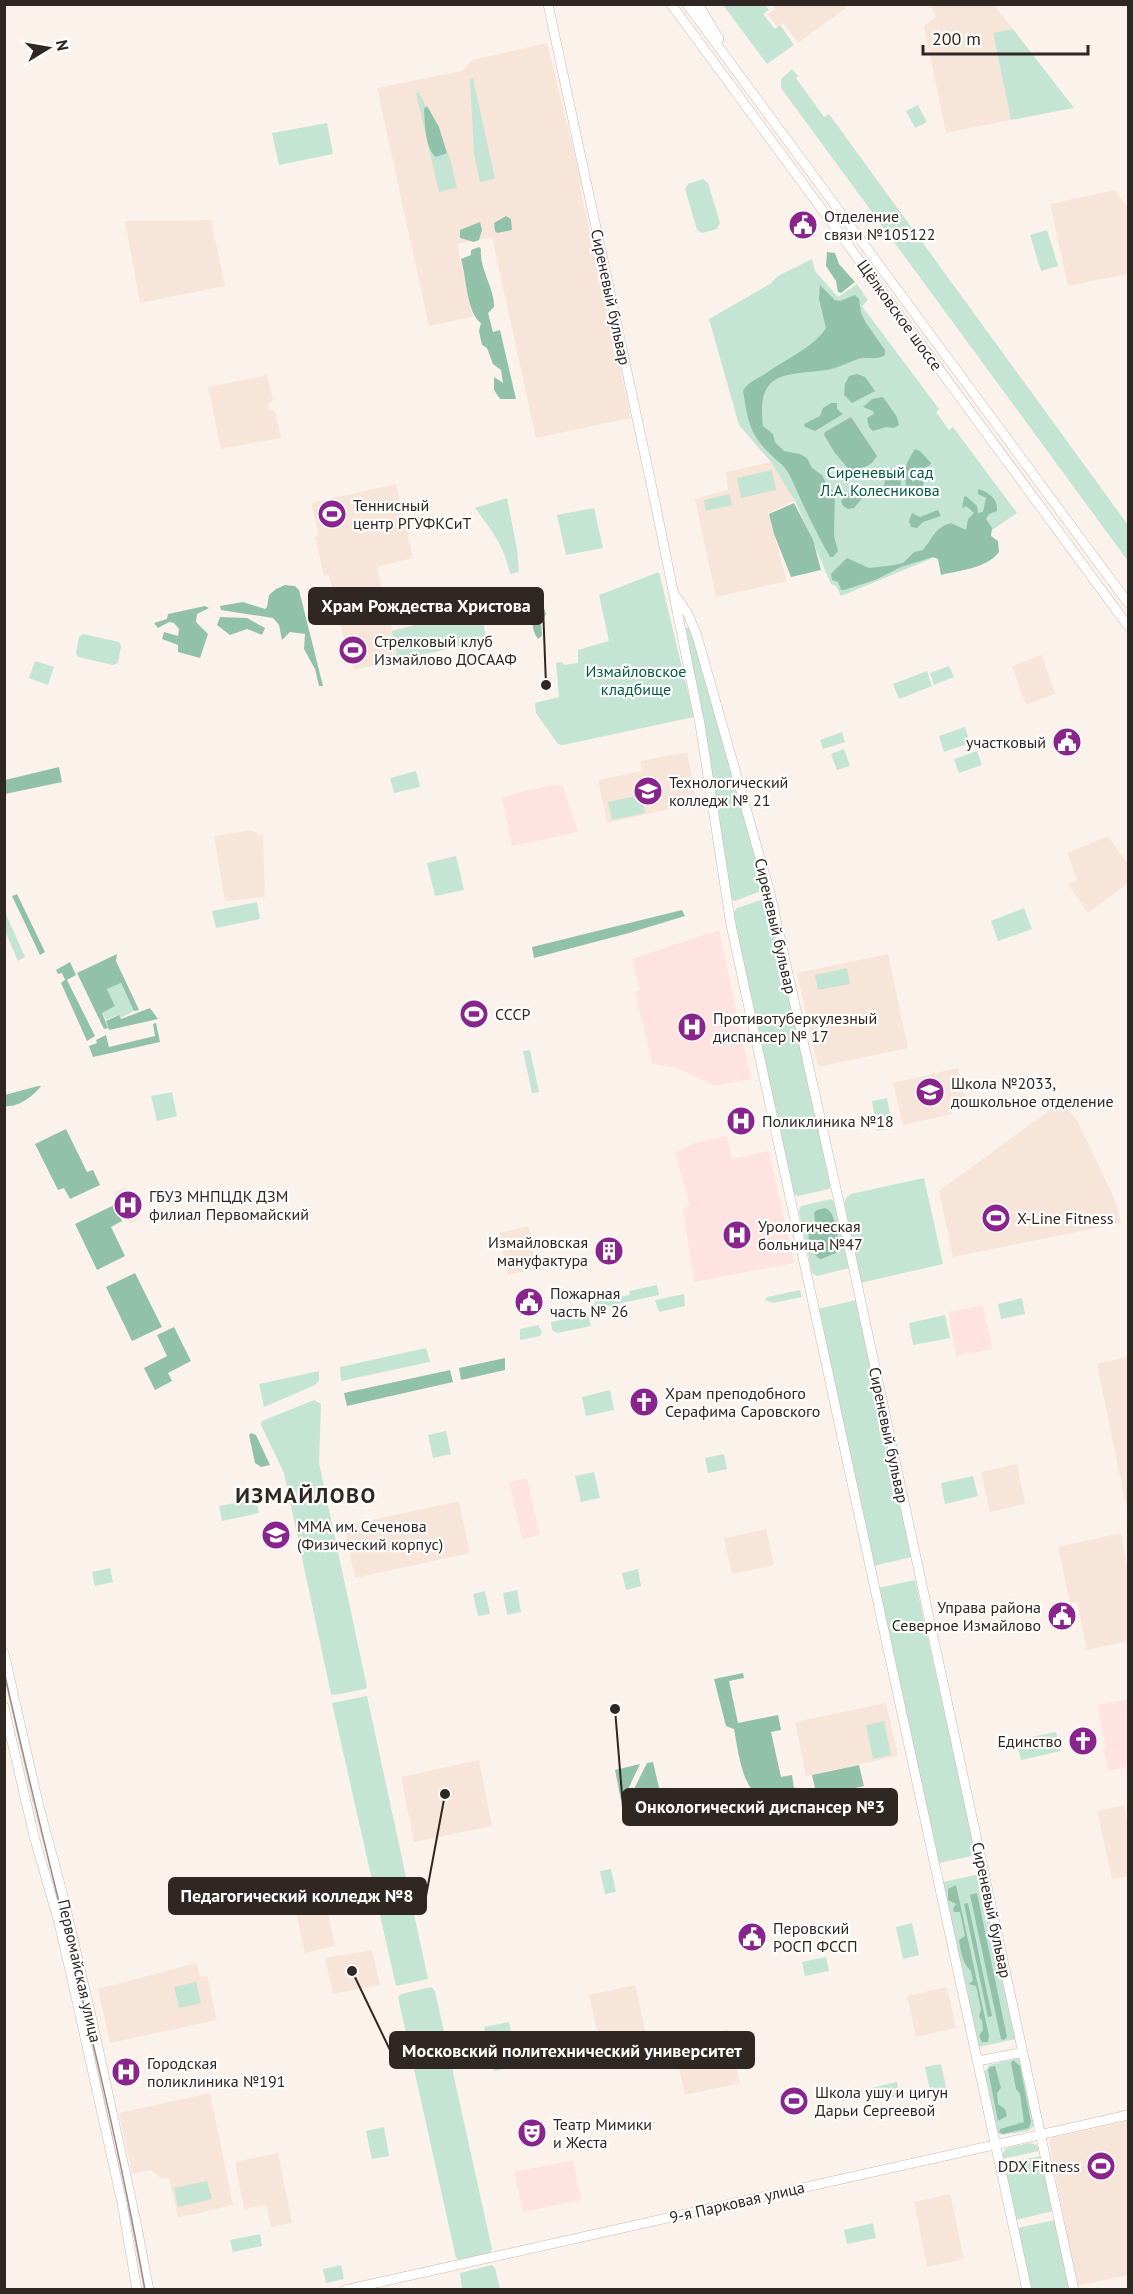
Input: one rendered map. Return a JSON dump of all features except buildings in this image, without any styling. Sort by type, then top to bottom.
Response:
[{"type":"main road","name":"Сиреневый бульвар","points":[[548,4],[682,630],[700,724],[731,925],[1027,2289]]},
{"type":"main road","name":"Щёлковское шоссе","points":[[671,4],[1128,626]]},
{"type":"main road","name":"Щёлковское шоссе","points":[[687,4],[1128,603]]},
{"type":"main road","points":[[698,4],[748,87]]},
{"type":"main road","name":"Сиреневый бульвар","points":[[673,590],[697,636],[770,893],[1074,2289]]},
{"type":"main road","points":[[682,630],[685,623],[692,625]]},
{"type":"main road","name":"Первомайская улица","points":[[4,1653],[39,1807],[63,1896],[89,2008],[149,2289]]},
{"type":"main road","name":"Первомайская улица","points":[[4,1707],[34,1836],[74,1988],[121,2197],[137,2289]]},
{"type":"main road","points":[[978,2061],[1019,2053],[1022,2049]]},
{"type":"main road","name":"9-я Парковая улица","points":[[345,2289],[1128,2115]]},
{"type":"shaded area","points":[[850,4],[798,43],[783,23],[777,27],[767,14],[775,9],[772,5]]},
{"type":"shaded area","points":[[929,5],[994,5],[1013,29],[993,33],[1011,120],[946,133],[924,26],[937,16]]},
{"type":"shaded area","points":[[547,43],[582,186],[580,187],[631,418],[536,438],[492,237],[457,244],[473,317],[429,326],[377,88],[461,71],[472,60]]},
{"type":"shaded area","points":[[1115,190],[1128,208],[1128,274],[1068,286],[1050,204]]},
{"type":"shaded area","points":[[211,220],[225,286],[140,303],[125,221]]},
{"type":"shaded area","points":[[267,375],[273,400],[268,404],[269,410],[275,411],[281,438],[221,449],[208,387]]},
{"type":"shaded area","points":[[771,462],[795,501],[768,513],[787,581],[716,597],[695,499],[728,490],[726,472]]},
{"type":"shaded area","points":[[396,484],[413,558],[377,567],[392,630],[480,610],[487,640],[354,670],[349,647],[346,647],[329,575],[324,576],[315,537],[319,536],[311,503]]},
{"type":"shaded area","points":[[1042,655],[1055,694],[1026,705],[1012,666]]},
{"type":"shaded area","name":"Технологический колледж № 21","points":[[687,752],[697,803],[607,823],[598,780],[642,771],[640,761]]},
{"type":"shaded area","points":[[553,785],[563,786],[578,832],[512,846],[502,797]]},
{"type":"shaded area","points":[[252,830],[259,835],[263,834],[265,897],[225,901],[214,836]]},
{"type":"shaded area","points":[[1108,836],[1128,865],[1128,883],[1088,913],[1068,884],[1077,880],[1067,853]]},
{"type":"shaded area","name":"Противотуберкулезный диспансер № 17","points":[[719,930],[751,1079],[714,1086],[678,1068],[652,1064],[635,992],[640,990],[632,959]]},
{"type":"shaded area","points":[[888,954],[908,1048],[818,1067],[797,973]]},
{"type":"shaded area","name":"Школа №2033, дошкольное отделение","points":[[958,1068],[966,1101],[950,1105],[952,1114],[903,1125],[893,1083]]},
{"type":"shaded area","points":[[1062,1101],[1078,1122],[1116,1202],[1121,1223],[953,1257],[939,1191]]},
{"type":"shaded area","name":"Урологическая больница №47","points":[[727,1136],[732,1159],[769,1151],[794,1263],[694,1282],[683,1208],[690,1206],[675,1153],[695,1143]]},
{"type":"shaded area","name":"ГБУЗ МНПЦДК ДЗМ филиал Первомайский","points":[[126,1187],[141,1218],[130,1224],[115,1192]]},
{"type":"shaded area","points":[[528,1226],[537,1269],[508,1275],[499,1233]]},
{"type":"shaded area","points":[[983,1305],[992,1349],[956,1356],[948,1312]]},
{"type":"shaded area","points":[[1128,1357],[1128,1510],[1127,1510],[1097,1364]]},
{"type":"shaded area","points":[[1017,1464],[1025,1504],[990,1512],[981,1472]]},
{"type":"shaded area","points":[[527,1478],[540,1535],[522,1539],[509,1482]]},
{"type":"shaded area","points":[[459,1501],[470,1553],[355,1578],[344,1526]]},
{"type":"shaded area","points":[[766,1529],[774,1565],[732,1574],[724,1538]]},
{"type":"shaded area","points":[[1121,1533],[1128,1575],[1128,1641],[1087,1650],[1077,1602],[1070,1603],[1058,1547]]},
{"type":"shaded area","points":[[1128,1699],[1128,1767],[1108,1771],[1103,1748],[1106,1747],[1097,1705]]},
{"type":"shaded area","points":[[886,1703],[898,1756],[806,1776],[795,1722]]},
{"type":"shaded area","points":[[479,1760],[492,1826],[414,1842],[401,1777]]},
{"type":"shaded area","points":[[1124,1805],[1128,1826],[1128,1876],[1112,1879],[1097,1811]]},
{"type":"shaded area","points":[[326,1905],[335,1946],[305,1953],[296,1912]]},
{"type":"shaded area","points":[[372,1950],[380,1985],[333,1994],[325,1958]]},
{"type":"shaded area","points":[[196,1963],[200,1977],[207,1976],[217,2020],[110,2043],[98,1989]]},
{"type":"shaded area","points":[[635,1985],[647,2038],[601,2048],[589,1995]]},
{"type":"shaded area","points":[[947,1987],[956,2028],[916,2037],[907,1996]]},
{"type":"shaded area","points":[[728,2029],[740,2083],[685,2095],[673,2041]]},
{"type":"shaded area","points":[[210,2093],[233,2205],[178,2218],[169,2178],[162,2179],[151,2170],[132,2174],[119,2113]]},
{"type":"shaded area","points":[[1128,2121],[1128,2275],[1076,2286],[1049,2141],[1051,2138]]},
{"type":"shaded area","points":[[278,2153],[292,2223],[271,2227],[266,2205],[244,2209],[235,2162]]},
{"type":"shaded area","points":[[573,2160],[581,2200],[523,2212],[514,2172]]},
{"type":"shaded area","points":[[950,2194],[964,2259],[927,2267],[914,2202]]},
{"type":"green space","points":[[723,5],[765,5],[769,10],[763,14],[775,29],[780,25],[794,45],[767,64]]},
{"type":"green space","points":[[1013,29],[1074,108],[1011,120],[993,33]]},
{"type":"green space","points":[[792,69],[824,117],[829,114],[1128,525],[1128,561],[781,88],[781,79]]},
{"type":"green space","points":[[473,78],[495,179],[480,182],[474,154],[470,79]]},
{"type":"green space","points":[[419,92],[450,158],[457,188],[439,192],[416,93]]},
{"type":"green space","points":[[918,105],[927,122],[915,128],[906,111]]},
{"type":"green space","points":[[427,106],[439,127],[447,153],[436,157],[432,153],[426,135],[424,109]]},
{"type":"green space","points":[[327,123],[333,154],[279,165],[272,133]]},
{"type":"green space","points":[[703,179],[708,183],[720,223],[717,229],[702,233],[697,230],[685,189],[688,184]]},
{"type":"green space","points":[[506,216],[511,219],[512,230],[497,233],[494,223]]},
{"type":"green space","points":[[480,222],[482,230],[479,240],[474,242],[460,238],[460,230]]},
{"type":"green space","points":[[1047,230],[1058,266],[1041,271],[1030,235]]},
{"type":"green space","points":[[479,247],[494,300],[494,307],[488,313],[493,332],[500,330],[516,399],[500,399],[494,390],[494,377],[503,383],[501,370],[493,364],[487,348],[482,345],[479,331],[481,323],[476,318],[470,303],[461,259],[471,255],[471,250]]},
{"type":"green space","points":[[827,252],[835,253],[839,264],[855,282],[841,293],[838,292],[836,281],[826,266]]},
{"type":"green space","name":"Сиреневый сад Л.А. Колесникова","points":[[812,259],[815,271],[838,297],[857,284],[868,300],[862,306],[939,409],[936,412],[949,430],[953,427],[1017,513],[979,539],[841,596],[836,586],[831,584],[795,501],[771,462],[739,425],[709,319],[770,284],[778,276]]},
{"type":"green space","points":[[820,285],[835,300],[840,301],[855,295],[859,299],[861,313],[885,350],[885,355],[878,358],[858,359],[830,369],[786,375],[776,379],[769,385],[764,395],[762,408],[763,426],[773,434],[775,442],[784,451],[807,458],[812,468],[822,475],[827,485],[835,493],[834,536],[838,551],[833,557],[830,557],[819,537],[787,470],[770,454],[753,432],[743,391],[752,381],[814,342],[826,328],[819,299]]},
{"type":"green space","points":[[857,374],[865,377],[875,391],[852,403],[844,395],[845,384],[849,376]]},
{"type":"green space","points":[[883,397],[897,417],[899,425],[873,431],[869,427],[867,418],[874,414],[873,411],[863,407],[872,399]]},
{"type":"green space","points":[[831,403],[837,403],[837,409],[843,414],[815,431],[805,427],[804,424],[820,416],[823,408]]},
{"type":"green space","points":[[851,417],[877,456],[872,463],[855,473],[852,473],[835,453],[824,435],[825,432]]},
{"type":"green space","points":[[915,449],[931,463],[929,466],[916,470],[917,475],[912,477],[912,482],[916,479],[924,482],[922,488],[912,493],[907,491],[905,473]]},
{"type":"green space","points":[[890,468],[899,475],[903,493],[894,495],[886,493],[884,487],[886,471]]},
{"type":"green space","points":[[772,470],[776,490],[741,498],[737,478]]},
{"type":"green space","points":[[978,489],[992,497],[997,507],[997,511],[989,514],[986,519],[992,528],[991,536],[998,541],[999,552],[994,558],[972,568],[941,575],[938,559],[933,557],[844,590],[841,590],[838,582],[832,580],[831,574],[847,558],[869,568],[903,563],[914,552],[923,550],[937,531],[945,525],[951,523],[966,530],[968,519],[974,513],[966,506],[962,508],[964,497],[966,496],[977,506],[978,513],[983,512],[986,498],[978,494]]},
{"type":"green space","points":[[854,491],[862,498],[854,508],[848,509],[841,501],[846,494]]},
{"type":"green space","points":[[729,494],[732,505],[706,511],[704,500]]},
{"type":"green space","points":[[507,498],[519,572],[510,574],[501,546],[475,508]]},
{"type":"green space","points":[[794,503],[813,540],[821,570],[791,577],[774,534],[769,514]]},
{"type":"green space","points":[[594,508],[603,548],[566,555],[557,515]]},
{"type":"green space","points":[[938,510],[941,516],[923,522],[917,528],[911,527],[909,521],[912,513],[920,517]]},
{"type":"green space","name":"Измайловское кладбище","points":[[659,572],[694,717],[563,745],[558,744],[536,713],[535,703],[559,697],[556,663],[562,662],[564,665],[578,663],[578,650],[609,641],[599,595]]},
{"type":"green space","points":[[285,585],[295,586],[299,590],[323,686],[319,686],[315,669],[304,649],[305,634],[290,632],[282,640],[279,625],[273,618],[221,610],[220,606],[243,602],[265,609],[269,595]]},
{"type":"green space","points":[[205,606],[209,608],[197,614],[196,622],[208,634],[200,658],[178,652],[178,645],[162,639],[164,632],[178,636],[179,629],[174,623],[169,622],[158,628],[154,623],[167,619],[168,614]]},
{"type":"green space","points":[[540,608],[544,609],[546,614],[541,623],[542,636],[538,639],[533,623],[534,615]]},
{"type":"green space","points":[[480,610],[487,640],[398,660],[392,631]]},
{"type":"green space","points":[[220,617],[247,618],[265,628],[262,635],[247,629],[230,635],[217,625]]},
{"type":"green space","points":[[686,628],[690,628],[763,884],[761,891],[735,901],[730,898]]},
{"type":"green space","points":[[83,634],[119,642],[121,646],[118,663],[113,665],[78,657],[76,653],[79,637]]},
{"type":"green space","points":[[35,661],[54,667],[48,685],[29,678]]},
{"type":"green space","points":[[949,666],[954,677],[934,685],[930,673]]},
{"type":"green space","points":[[927,671],[932,686],[899,699],[893,684]]},
{"type":"green space","points":[[965,727],[970,743],[944,752],[939,736]]},
{"type":"green space","points":[[842,732],[845,742],[823,749],[820,740]]},
{"type":"green space","points":[[844,749],[850,766],[837,770],[831,754]]},
{"type":"green space","points":[[977,751],[982,765],[959,773],[954,759]]},
{"type":"green space","points":[[59,767],[62,782],[5,794],[5,780]]},
{"type":"green space","points":[[416,771],[420,787],[394,793],[390,778]]},
{"type":"green space","points":[[641,795],[645,813],[612,820],[608,802]]},
{"type":"green space","points":[[456,856],[464,890],[435,896],[427,863]]},
{"type":"green space","points":[[17,894],[45,952],[40,955],[12,896]]},
{"type":"green space","points":[[764,899],[768,902],[831,1184],[829,1189],[798,1196],[793,1194],[732,914],[737,908]]},
{"type":"green space","points":[[257,902],[260,919],[216,928],[212,911]]},
{"type":"green space","points":[[1024,908],[1032,929],[998,941],[991,921]]},
{"type":"green space","points":[[682,910],[685,916],[534,958],[532,947]]},
{"type":"green space","points":[[5,912],[25,957],[18,961],[5,931]]},
{"type":"green space","points":[[117,954],[116,961],[139,1010],[134,1011],[121,983],[107,989],[115,1006],[102,1013],[108,1028],[104,1029],[77,973]]},
{"type":"green space","points":[[70,962],[76,975],[67,980],[95,1036],[87,1041],[61,983],[65,980],[62,973],[58,974],[56,970]]},
{"type":"green space","points":[[847,968],[850,984],[818,990],[815,975]]},
{"type":"green space","points":[[121,983],[134,1011],[120,1018],[118,1015],[106,1020],[102,1013],[115,1006],[107,989]]},
{"type":"green space","points":[[150,1008],[158,1019],[109,1030],[106,1021],[119,1015],[121,1019]]},
{"type":"green space","points":[[156,1023],[160,1042],[93,1057],[89,1046],[97,1043],[96,1040],[106,1035],[109,1047],[155,1036],[153,1024]]},
{"type":"green space","points":[[530,1050],[539,1092],[532,1093],[523,1051]]},
{"type":"green space","points":[[41,1086],[25,1100],[15,1105],[5,1106],[5,1095]]},
{"type":"green space","points":[[172,1092],[177,1116],[157,1121],[151,1096]]},
{"type":"green space","points":[[887,1098],[893,1128],[877,1131],[872,1101]]},
{"type":"green space","points":[[66,1129],[87,1172],[93,1170],[100,1185],[70,1199],[64,1188],[58,1190],[35,1144]]},
{"type":"green space","points":[[924,1178],[943,1264],[860,1283],[844,1205],[846,1198],[851,1194]]},
{"type":"green space","points":[[831,1199],[836,1204],[849,1268],[817,1276],[812,1273],[799,1211],[801,1206]]},
{"type":"green space","points":[[114,1205],[122,1221],[111,1227],[125,1256],[97,1270],[75,1224]]},
{"type":"green space","points":[[825,1208],[834,1219],[840,1246],[836,1253],[821,1259],[813,1251],[808,1231],[815,1222],[814,1213]]},
{"type":"green space","points":[[135,1273],[162,1327],[132,1341],[106,1287]]},
{"type":"green space","points":[[657,1285],[659,1295],[590,1310],[589,1307],[595,1305],[594,1302],[630,1295],[629,1291]]},
{"type":"green space","points":[[800,1290],[802,1297],[773,1303],[765,1300],[767,1297]]},
{"type":"green space","points":[[684,1294],[685,1306],[659,1312],[655,1300]]},
{"type":"green space","points":[[1022,1298],[1025,1314],[1001,1319],[998,1304]]},
{"type":"green space","points":[[856,1300],[912,1557],[873,1566],[818,1309]]},
{"type":"green space","points":[[588,1314],[591,1326],[557,1333],[552,1330],[551,1322]]},
{"type":"green space","points":[[945,1315],[950,1338],[913,1345],[909,1323]]},
{"type":"green space","points":[[538,1325],[542,1332],[540,1336],[520,1340],[520,1329]]},
{"type":"green space","points":[[174,1327],[191,1361],[168,1373],[172,1381],[155,1390],[144,1368],[167,1356],[157,1335]]},
{"type":"green space","points":[[426,1348],[430,1362],[341,1381],[340,1367]]},
{"type":"green space","points":[[505,1358],[505,1370],[461,1380],[459,1368]]},
{"type":"green space","points":[[450,1370],[453,1382],[347,1406],[344,1393]]},
{"type":"green space","points":[[319,1371],[319,1381],[315,1385],[264,1407],[259,1384]]},
{"type":"green space","points":[[610,1390],[614,1410],[586,1416],[582,1397]]},
{"type":"green space","points":[[314,1400],[321,1404],[319,1463],[367,1687],[335,1695],[331,1694],[284,1473],[261,1425],[262,1421]]},
{"type":"green space","points":[[446,1431],[451,1454],[433,1458],[428,1435]]},
{"type":"green space","points":[[251,1433],[256,1435],[270,1465],[261,1467],[255,1463],[249,1435]]},
{"type":"green space","points":[[724,1454],[727,1469],[708,1473],[705,1458]]},
{"type":"green space","points":[[594,1472],[600,1498],[581,1502],[575,1476]]},
{"type":"green space","points":[[973,1476],[978,1496],[945,1504],[941,1483]]},
{"type":"green space","points":[[256,1499],[259,1513],[222,1521],[219,1506]]},
{"type":"green space","points":[[110,1568],[113,1582],[95,1586],[92,1572]]},
{"type":"green space","points":[[638,1569],[641,1586],[626,1590],[622,1573]]},
{"type":"green space","points":[[915,1580],[976,1855],[939,1863],[878,1588]]},
{"type":"green space","points":[[517,1590],[521,1612],[507,1615],[503,1593]]},
{"type":"green space","points":[[485,1591],[490,1614],[478,1616],[473,1594]]},
{"type":"green space","points":[[743,1673],[744,1678],[729,1681],[738,1723],[778,1715],[781,1730],[771,1732],[781,1777],[792,1775],[794,1788],[760,1793],[751,1788],[747,1782],[734,1729],[726,1726],[714,1679]]},
{"type":"green space","points":[[367,1696],[428,1979],[396,1986],[332,1703]]},
{"type":"green space","points":[[884,1721],[891,1755],[873,1759],[866,1725]]},
{"type":"green space","points":[[1056,1732],[1061,1751],[1021,1760],[1016,1740]]},
{"type":"green space","points":[[653,1762],[660,1792],[629,1799],[647,1763]]},
{"type":"green space","points":[[640,1764],[623,1800],[621,1800],[615,1770]]},
{"type":"green space","points":[[859,1765],[864,1786],[817,1797],[812,1775]]},
{"type":"green space","points":[[611,1869],[616,1892],[605,1894],[600,1871]]},
{"type":"green space","points":[[980,1874],[1016,2039],[978,2047],[943,1882]]},
{"type":"green space","points":[[956,1885],[989,2036],[988,2042],[982,2042],[979,2036],[983,2030],[982,2020],[979,2017],[981,2009],[976,1986],[969,1984],[973,1980],[971,1971],[961,1953],[959,1940],[965,1936],[960,1912],[954,1912],[956,1904],[948,1900],[948,1889]]},
{"type":"green space","points":[[977,1893],[1007,2037],[1004,2040],[1001,2039],[970,1895]]},
{"type":"green space","points":[[968,1903],[992,2016],[988,2017],[964,1904]]},
{"type":"green space","points":[[912,1923],[919,1955],[903,1959],[896,1927]]},
{"type":"green space","points":[[826,1957],[829,1971],[805,1976],[802,1962]]},
{"type":"green space","points":[[196,1982],[201,2003],[179,2008],[174,1987]]},
{"type":"green space","points":[[431,1987],[435,1991],[492,2249],[489,2254],[460,2260],[456,2258],[398,1997],[401,1994]]},
{"type":"green space","points":[[509,2022],[518,2066],[494,2071],[484,2027]]},
{"type":"green space","points":[[1020,2058],[1034,2126],[1028,2131],[1001,2135],[998,2133],[984,2073],[989,2065]]},
{"type":"green space","points":[[1013,2060],[1020,2066],[1031,2122],[1029,2128],[1003,2134],[999,2132],[1000,2129],[1024,2122],[1020,2094],[1016,2089],[1011,2063]]},
{"type":"green space","points":[[941,2064],[948,2096],[932,2099],[925,2067]]},
{"type":"green space","points":[[995,2066],[1001,2088],[997,2093],[998,2104],[1005,2109],[1007,2116],[998,2121],[988,2070]]},
{"type":"green space","points":[[897,2082],[900,2095],[874,2101],[871,2088]]},
{"type":"green space","points":[[384,2127],[389,2156],[372,2159],[366,2131]]},
{"type":"green space","points":[[1030,2143],[1037,2145],[1039,2151],[1002,2159],[1006,2148]]},
{"type":"green space","points":[[1041,2156],[1053,2211],[1016,2220],[1004,2163]]},
{"type":"green space","points":[[207,2181],[212,2199],[178,2207],[174,2188]]},
{"type":"green space","points":[[1055,2220],[1070,2289],[1031,2289],[1018,2228]]},
{"type":"green space","points":[[873,2223],[876,2238],[847,2244],[844,2230]]},
{"type":"green space","points":[[260,2234],[262,2246],[233,2252],[230,2240]]},
{"type":"green space","points":[[341,2265],[344,2279],[326,2283],[323,2269]]},
{"type":"green space","points":[[492,2265],[495,2268],[500,2289],[462,2289],[460,2273]]},
{"type":"tram line","points":[[4,1671],[114,2134],[145,2290]]},
{"type":"place","name":"Отделение связи №105122","points":[[803,225]]},
{"type":"place","name":"Теннисный центр РГУФКСиТ","points":[[332,514]]},
{"type":"place","name":"Стрелковый клуб Измайлово ДОСААФ","points":[[353,650]]},
{"type":"place","name":"Храм Рождества Христова","points":[[546,685]]},
{"type":"place","name":"участковый","points":[[1067,742]]},
{"type":"place","name":"Технологический колледж № 21","points":[[648,791]]},
{"type":"place","name":"СССР","points":[[474,1014]]},
{"type":"place","name":"Противотуберкулезный диспансер № 17","points":[[692,1027]]},
{"type":"place","name":"Школа №2033, дошкольное отделение","points":[[930,1092]]},
{"type":"place","name":"Поликлиника №18","points":[[741,1121]]},
{"type":"place","name":"ГБУЗ МНПЦДК ДЗМ филиал Первомайский","points":[[128,1205]]},
{"type":"place","name":"X-Line Fitness","points":[[996,1218]]},
{"type":"place","name":"Урологическая больница №47","points":[[737,1235]]},
{"type":"place","name":"Измайловская мануфактура","points":[[609,1251]]},
{"type":"place","name":"Пожарная часть № 26","points":[[529,1302]]},
{"type":"place","name":"Храм преподобного Серафима Саровского","points":[[644,1402]]},
{"type":"place","name":"ММА им. Сеченова (Физический корпус)","points":[[276,1535]]},
{"type":"place","name":"Управа района Северное Измайлово","points":[[1062,1616]]},
{"type":"place","name":"Онкологический диспансер №3","points":[[615,1709]]},
{"type":"place","name":"Единство","points":[[1083,1741]]},
{"type":"place","name":"Педагогический колледж №8","points":[[445,1794]]},
{"type":"place","name":"Перовский РОСП ФССП","points":[[752,1937]]},
{"type":"place","name":"Московский политехнический университет","points":[[352,1971]]},
{"type":"place","name":"Городская поликлиника №191","points":[[126,2072]]},
{"type":"place","name":"Школа ушу и цигун Дарьи Сергеевой","points":[[794,2101]]},
{"type":"place","name":"Театр Мимики и Жеста","points":[[532,2133]]},
{"type":"place","name":"DDX Fitness","points":[[1101,2166]]},
{"type":"district","name":"ИЗМАЙЛОВО","points":[[306,1495]]}]
